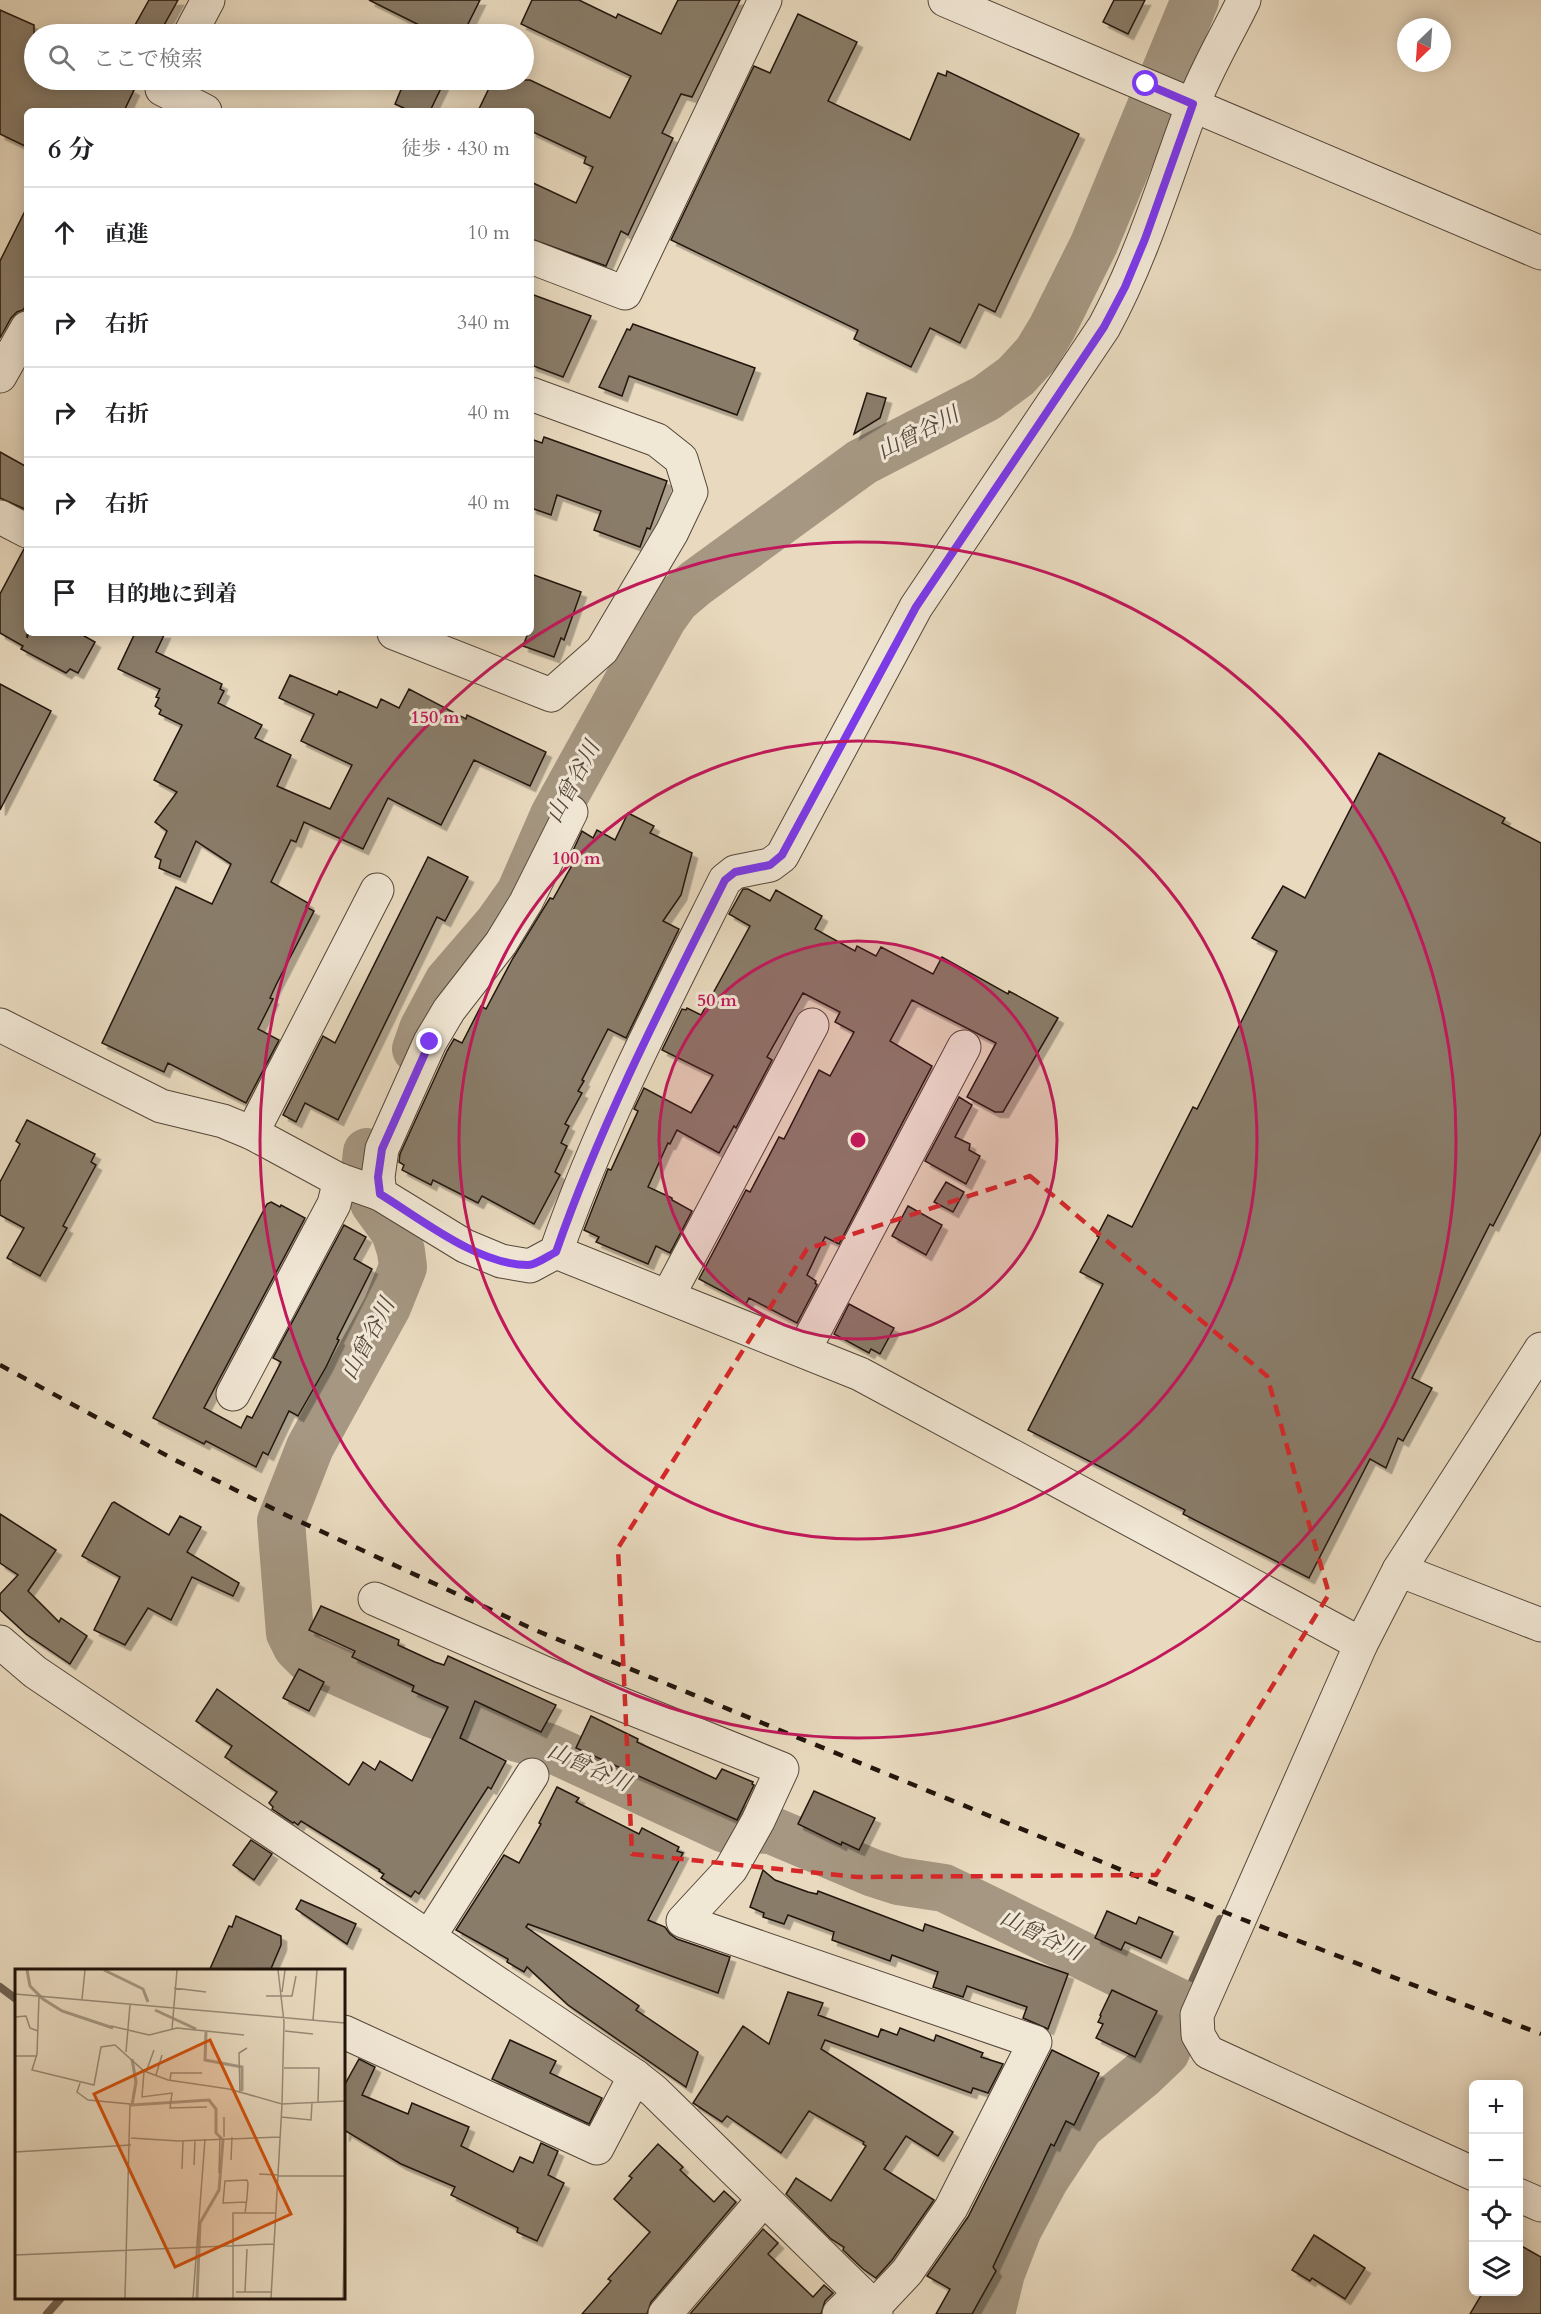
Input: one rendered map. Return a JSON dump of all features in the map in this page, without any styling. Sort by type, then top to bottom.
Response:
[{"type":"street","points":[[195,24],[208,0]]},
{"type":"street","points":[[534,258],[625,293],[765,0]]},
{"type":"street","points":[[945,0],[1541,253]]},
{"type":"street","points":[[0,1025],[161,1106],[223,1121],[252,1132],[362,1187],[465,1246],[501,1261],[530,1266],[556,1252],[567,1220],[638,1054],[725,880],[735,872],[770,865],[782,855],[916,607],[1104,327],[1125,287],[1145,239],[1168,94],[1244,0]]},
{"type":"street","points":[[160,93],[198,108]]},
{"type":"street","points":[[0,376],[24,333]]},
{"type":"street","points":[[402,636],[551,695],[602,650],[672,532],[691,492],[681,459],[657,440],[534,395]]},
{"type":"street","points":[[0,517],[24,529]]},
{"type":"street","points":[[233,1394],[334,1204],[378,1177],[382,1149],[430,1042],[449,1010],[501,943],[526,902],[571,812]]},
{"type":"street","points":[[252,1132],[377,890]]},
{"type":"street","points":[[668,1296],[812,1025]]},
{"type":"street","points":[[804,1350],[964,1047]]},
{"type":"street","points":[[556,1252],[860,1374],[1361,1644]]},
{"type":"street","points":[[1469,2172],[1208,2052],[1198,2035],[1197,2014],[1361,1644],[1399,1570],[1541,1349]]},
{"type":"street","points":[[1399,1570],[1541,1625]]},
{"type":"street","points":[[0,1642],[35,1672],[635,2076],[654,2091],[764,2199],[862,2307],[907,2272],[951,2208],[1035,2042],[683,1921],[731,1869],[751,1835],[782,1769],[549,1675],[375,1599]]},
{"type":"street","points":[[429,1937],[532,1775]]},
{"type":"street","points":[[345,2032],[597,2148],[635,2076]]},
{"type":"street","points":[[1523,2197],[1541,2205]]},
{"type":"street","points":[[665,2314],[764,2199]]},
{"type":"highlighted area","points":[[1030,1176],[1267,1376],[1329,1594],[1156,1875],[857,1877],[632,1854],[618,1548],[807,1249]]},
{"type":"building","points":[[149,0],[178,0],[165,24],[136,24]]},
{"type":"building","points":[[369,0],[480,0],[468,24],[417,24]]},
{"type":"building","points":[[532,0],[579,0],[616,18],[618,14],[661,34],[678,0],[740,0],[692,97],[681,94],[662,133],[673,138],[628,235],[621,231],[606,266],[534,240],[534,183],[576,203],[593,167],[584,163],[586,157],[534,132],[534,108],[479,108],[488,90],[534,90],[534,82],[610,118],[631,76],[534,30],[534,24],[521,24]]},
{"type":"building","points":[[1114,0],[1145,0],[1128,34],[1103,22]]},
{"type":"building","points":[[0,10],[32,24],[24,24],[24,90],[134,90],[125,108],[24,108],[24,146],[0,134]]},
{"type":"building","points":[[798,14],[857,42],[828,101],[910,140],[938,73],[946,76],[947,71],[1079,134],[995,312],[979,304],[960,343],[930,328],[911,367],[854,339],[858,330],[671,240],[754,66],[770,73]]},
{"type":"building","points":[[401,90],[440,90],[431,108],[404,108],[395,104]]},
{"type":"building","points":[[24,213],[24,308],[11,318],[0,338],[0,261]]},
{"type":"building","points":[[534,295],[591,316],[563,377],[534,366]]},
{"type":"building","points":[[633,324],[755,368],[737,415],[629,376],[622,396],[599,387],[627,329],[630,330]]},
{"type":"building","points":[[867,393],[886,398],[880,418],[854,434]]},
{"type":"building","points":[[544,437],[667,481],[650,529],[647,528],[640,547],[594,530],[601,511],[557,495],[551,515],[534,509],[534,440],[542,443]]},
{"type":"building","points":[[0,452],[24,465],[24,509],[0,498]]},
{"type":"building","points":[[24,549],[24,636],[27,638],[28,636],[84,636],[95,642],[78,673],[70,669],[66,673],[21,649],[23,646],[0,633],[0,594]]},
{"type":"building","points":[[534,575],[581,592],[564,640],[561,638],[554,657],[523,646],[527,636],[534,636]]},
{"type":"building","points":[[134,636],[164,636],[156,652],[222,684],[220,689],[224,691],[218,703],[262,725],[255,738],[291,755],[277,786],[330,809],[352,765],[301,741],[314,714],[279,698],[290,675],[337,695],[339,691],[377,708],[381,699],[399,708],[409,689],[466,719],[467,715],[546,752],[530,786],[474,760],[441,825],[388,798],[363,849],[304,822],[296,842],[291,840],[271,882],[308,903],[306,907],[314,911],[276,985],[270,998],[273,999],[258,1029],[279,1040],[246,1103],[168,1063],[164,1072],[102,1043],[176,887],[212,904],[231,864],[196,841],[180,877],[159,868],[161,860],[155,857],[167,831],[155,822],[177,792],[154,780],[182,725],[159,714],[161,710],[155,706],[160,689],[118,669]]},
{"type":"building","points":[[0,684],[51,711],[0,810]]},
{"type":"building","points":[[1379,753],[1505,818],[1502,823],[1541,843],[1541,1133],[1493,1226],[1490,1224],[1412,1378],[1432,1388],[1403,1441],[1398,1438],[1386,1468],[1370,1459],[1309,1578],[1183,1514],[1185,1510],[1028,1430],[1103,1284],[1080,1272],[1099,1237],[1097,1236],[1108,1215],[1132,1227],[1193,1107],[1197,1109],[1277,951],[1252,938],[1283,886],[1305,898]]},
{"type":"building","points":[[628,813],[654,826],[650,833],[692,853],[681,895],[663,921],[679,929],[626,1038],[608,1029],[582,1080],[584,1081],[578,1091],[582,1093],[565,1124],[569,1126],[561,1143],[567,1146],[555,1172],[560,1175],[534,1224],[482,1196],[478,1203],[433,1180],[431,1185],[402,1170],[404,1165],[399,1162],[400,1154],[447,1051],[454,1039],[462,1043],[481,1006],[486,1009],[513,958],[550,898],[553,899],[576,858],[571,855],[582,831],[593,838],[597,830],[615,840]]},
{"type":"building","points":[[428,857],[468,877],[445,921],[437,917],[338,1120],[305,1103],[296,1122],[283,1115],[323,1036],[335,1043]]},
{"type":"building","points":[[743,889],[748,889],[770,901],[776,890],[822,916],[815,929],[855,951],[857,946],[876,956],[881,947],[933,974],[942,957],[1008,994],[1009,991],[1058,1018],[1003,1112],[995,1112],[967,1097],[996,1043],[912,1000],[890,1041],[932,1066],[839,1244],[825,1237],[807,1275],[816,1281],[817,1285],[797,1323],[749,1298],[746,1304],[699,1279],[746,1190],[750,1192],[779,1137],[784,1139],[819,1070],[830,1076],[854,1032],[835,1022],[840,1012],[803,993],[767,1057],[772,1060],[736,1128],[734,1126],[719,1153],[677,1130],[670,1144],[668,1143],[648,1187],[672,1198],[692,1211],[670,1253],[656,1246],[648,1264],[596,1242],[599,1237],[584,1230],[608,1169],[611,1170],[638,1111],[634,1109],[644,1088],[691,1113],[713,1075],[662,1050],[682,1009],[687,1008],[701,1015],[750,926],[729,914]]},
{"type":"building","points":[[959,1097],[972,1105],[955,1137],[970,1144],[969,1150],[980,1156],[966,1184],[925,1161]]},
{"type":"building","points":[[27,1120],[95,1154],[91,1162],[96,1165],[63,1226],[67,1228],[40,1276],[7,1258],[24,1228],[0,1215],[0,1182],[20,1144],[16,1141]]},
{"type":"building","points":[[946,1182],[964,1192],[953,1212],[934,1202]]},
{"type":"building","points":[[271,1202],[305,1218],[204,1408],[241,1428],[247,1416],[252,1418],[281,1362],[273,1358],[344,1225],[366,1237],[354,1259],[372,1269],[337,1339],[339,1340],[326,1367],[298,1416],[289,1411],[268,1455],[263,1452],[256,1467],[206,1441],[204,1444],[153,1418],[267,1204]]},
{"type":"building","points":[[908,1206],[942,1225],[926,1255],[892,1236]]},
{"type":"building","points":[[849,1304],[894,1328],[880,1354],[871,1349],[869,1353],[834,1334]]},
{"type":"building","points":[[114,1502],[169,1535],[180,1516],[201,1527],[187,1552],[239,1583],[233,1596],[192,1577],[171,1620],[148,1608],[125,1645],[94,1630],[120,1577],[82,1556]]},
{"type":"building","points":[[0,1514],[56,1550],[28,1591],[59,1622],[61,1618],[87,1636],[70,1664],[26,1634],[0,1610],[0,1594],[18,1575],[0,1563]]},
{"type":"building","points":[[321,1606],[399,1640],[398,1645],[435,1662],[444,1665],[448,1656],[556,1705],[541,1732],[475,1701],[460,1738],[506,1761],[491,1789],[488,1787],[419,1894],[415,1891],[411,1897],[381,1878],[384,1874],[380,1870],[301,1821],[298,1825],[293,1823],[272,1809],[269,1803],[277,1792],[225,1757],[232,1746],[196,1721],[217,1689],[349,1785],[363,1762],[375,1770],[380,1761],[412,1781],[448,1707],[412,1691],[414,1686],[352,1657],[355,1651],[309,1630]]},
{"type":"building","points":[[299,1669],[324,1682],[309,1711],[283,1698]]},
{"type":"building","points":[[591,1716],[638,1739],[637,1742],[716,1779],[722,1769],[753,1782],[754,1785],[737,1820],[576,1748]]},
{"type":"building","points":[[557,1787],[579,1798],[576,1802],[639,1834],[642,1828],[679,1847],[677,1851],[683,1853],[648,1920],[665,1927],[677,1939],[730,1957],[718,1993],[528,1924],[526,1927],[639,2006],[636,2010],[698,2052],[686,2087],[568,2005],[527,1967],[524,1972],[507,1962],[508,1959],[456,1930],[504,1855],[519,1863],[541,1824],[539,1823]]},
{"type":"building","points":[[814,1791],[875,1818],[859,1850],[842,1842],[841,1845],[798,1824]]},
{"type":"building","points":[[251,1840],[272,1854],[254,1880],[233,1865]]},
{"type":"building","points":[[763,1870],[775,1880],[808,1892],[817,1894],[818,1891],[923,1931],[925,1924],[1068,1974],[1048,2029],[1023,2018],[1027,2007],[967,1986],[963,1997],[933,1987],[938,1972],[892,1955],[890,1961],[832,1940],[834,1932],[788,1915],[784,1924],[763,1917],[764,1913],[750,1907]]},
{"type":"building","points":[[301,1900],[356,1924],[347,1944],[296,1909]]},
{"type":"building","points":[[1107,1911],[1136,1924],[1139,1917],[1173,1932],[1161,1958],[1125,1942],[1121,1950],[1095,1938]]},
{"type":"building","points":[[236,1916],[281,1936],[281,1945],[271,1969],[210,1969],[229,1926],[232,1927]]},
{"type":"building","points":[[1112,1990],[1157,2011],[1135,2057],[1096,2038],[1103,2024],[1098,2022],[1100,2015]]},
{"type":"building","points":[[788,1992],[823,2003],[818,2015],[878,2037],[881,2029],[897,2035],[900,2028],[934,2041],[936,2035],[983,2053],[981,2057],[1003,2064],[988,2093],[973,2088],[971,2093],[825,2040],[821,2049],[953,2132],[938,2156],[906,2136],[884,2169],[934,2200],[892,2260],[876,2278],[863,2269],[843,2250],[844,2247],[831,2239],[786,2194],[796,2178],[831,2201],[866,2146],[864,2142],[809,2111],[781,2153],[727,2116],[722,2122],[693,2103],[743,2026],[769,2044]]},
{"type":"building","points":[[510,2040],[556,2061],[550,2073],[602,2098],[589,2124],[492,2079]]},
{"type":"building","points":[[1052,2050],[1099,2073],[1074,2125],[1066,2121],[1054,2146],[1051,2144],[993,2267],[996,2271],[972,2314],[936,2314],[950,2289],[927,2276],[968,2217]]},
{"type":"building","points":[[359,2059],[375,2067],[362,2095],[408,2114],[412,2103],[469,2127],[461,2146],[513,2172],[520,2157],[533,2163],[541,2143],[558,2151],[548,2175],[564,2183],[537,2241],[517,2232],[518,2228],[451,2195],[455,2187],[401,2164],[346,2131],[345,2134],[345,2084]]},
{"type":"building","points":[[658,2144],[683,2167],[680,2170],[714,2202],[724,2191],[736,2202],[651,2302],[647,2314],[582,2314],[611,2281],[608,2279],[650,2232],[614,2199],[632,2178],[629,2176]]},
{"type":"building","points":[[763,2229],[778,2243],[768,2254],[813,2297],[824,2285],[833,2293],[825,2301],[821,2314],[690,2314]]},
{"type":"building","points":[[1314,2235],[1365,2268],[1345,2299],[1312,2278],[1310,2281],[1292,2270]]},
{"type":"building","points":[[1523,2247],[1541,2257],[1541,2314],[1470,2314],[1481,2296],[1523,2296]]},
{"type":"waterway","name":"山曾谷川","points":[[416,1049],[423,1029],[448,982],[498,924],[520,893],[554,815],[663,618],[676,600],[862,462],[986,398],[1016,376],[1037,353],[1094,244],[1195,0]]},
{"type":"waterway","name":"山曾谷川","points":[[367,1152],[365,1170],[374,1203],[395,1232],[403,1267],[387,1307],[310,1447],[281,1521],[290,1633],[297,1647],[308,1658],[433,1714],[550,1748],[725,1829],[771,1830],[873,1873],[898,1881],[944,1888],[1182,2004],[1166,2052],[1080,2126],[1045,2179],[1018,2229],[1001,2273],[991,2314]]},
{"type":"waterway","points":[[1182,2004],[1220,1919]]},
{"type":"waterway","points":[[0,1987],[15,1998]]},
{"type":"waterway","points":[[47,2314],[60,2299]]},
{"type":"railway","points":[[0,1365],[175,1460],[288,1516],[535,1630],[1239,1918],[1541,2034]]},
{"type":"route","points":[[430,1042],[382,1149],[378,1177],[380,1194],[465,1246],[501,1261],[530,1266],[556,1252],[567,1220],[638,1054],[725,880],[735,872],[770,865],[782,855],[916,607],[1104,327],[1125,287],[1145,239],[1193,104],[1146,84]]}]
